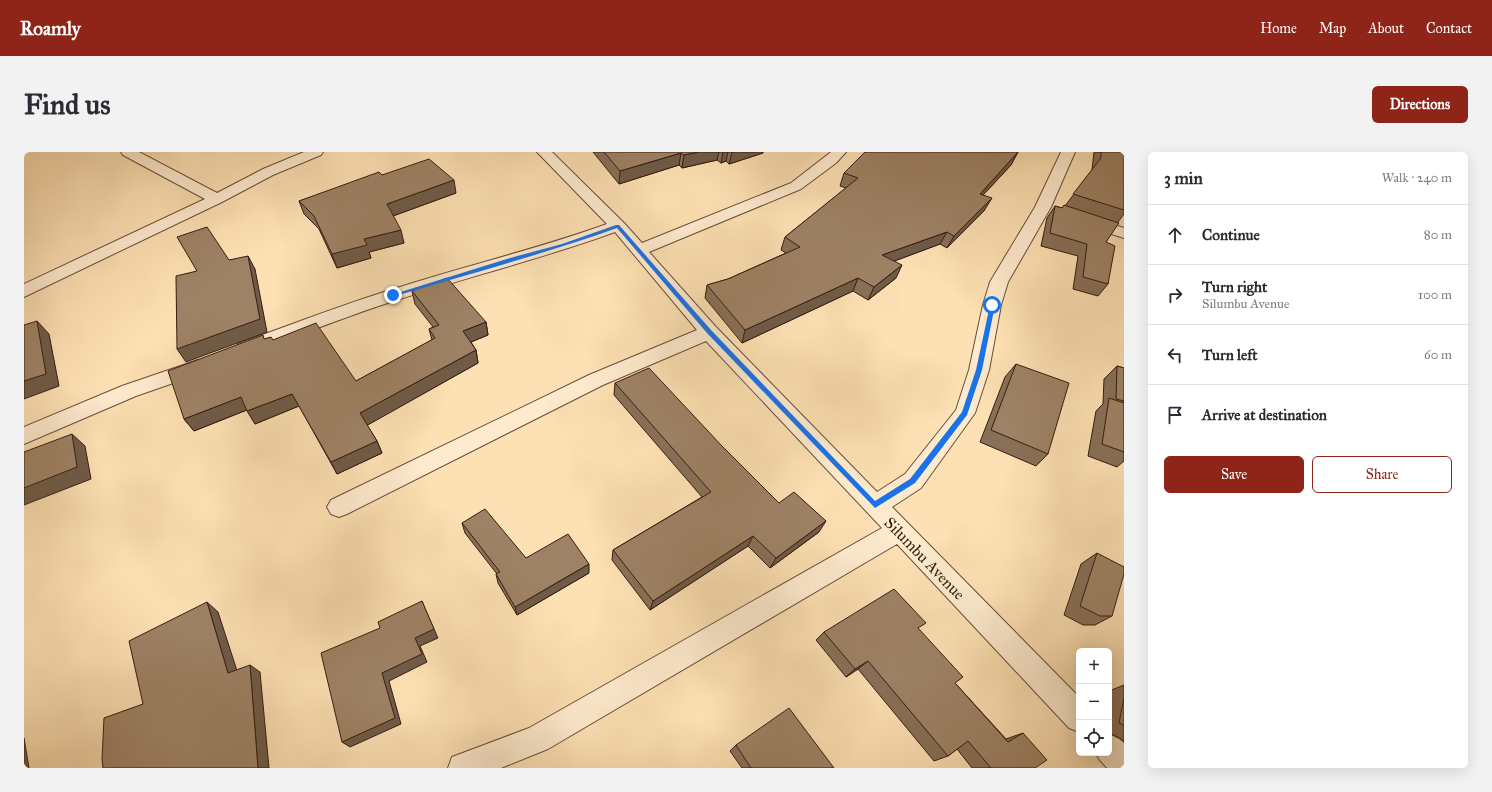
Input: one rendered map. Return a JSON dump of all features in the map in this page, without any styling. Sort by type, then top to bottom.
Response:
[{"type":"street","points":[[128,152],[217,199]]},
{"type":"street","points":[[24,290],[217,199],[268,172],[316,152]]},
{"type":"street","name":"Silumbu Avenue","points":[[544,152],[618,226],[709,332],[875,505],[898,531],[1076,715]]},
{"type":"street","points":[[639,250],[796,186],[831,160],[839,152]]},
{"type":"street","points":[[1058,212],[1068,152]]},
{"type":"street","points":[[875,505],[913,481],[965,413],[979,370],[992,305],[999,282],[1015,253],[1032,227],[1058,212],[1124,233]]},
{"type":"street","points":[[24,436],[128,392],[307,325],[393,295],[511,259],[564,245],[618,226]]},
{"type":"street","points":[[339,508],[596,380],[709,332]]},
{"type":"street","points":[[463,768],[538,739],[898,531]]},
{"type":"street","points":[[1112,752],[1124,764]]},
{"type":"building","points":[[604,152],[698,152],[684,155],[681,153],[620,171]]},
{"type":"building","points":[[865,152],[1018,152],[980,194],[992,198],[954,236],[947,232],[882,255],[902,265],[874,287],[858,278],[745,330],[707,285],[728,279],[800,247],[785,237],[858,178],[844,173]]},
{"type":"building","points":[[1101,152],[1124,152],[1124,210],[1073,194],[1101,158]]},
{"type":"building","points":[[429,159],[454,180],[387,204],[401,230],[364,239],[367,245],[332,254],[314,216],[299,201],[379,172],[382,175]]},
{"type":"building","points":[[1064,205],[1119,223],[1106,242],[1115,246],[1108,284],[1083,277],[1087,244],[1050,233],[1055,206],[1062,208]]},
{"type":"building","points":[[207,227],[229,260],[248,256],[260,319],[177,349],[176,276],[197,271],[177,237]]},
{"type":"building","points":[[447,278],[486,322],[463,331],[476,350],[360,413],[377,441],[331,462],[292,394],[247,411],[241,397],[184,419],[168,371],[263,335],[264,339],[271,337],[273,340],[316,323],[356,381],[435,338],[429,329],[439,325],[412,291]]},
{"type":"building","points":[[37,321],[46,374],[24,381],[24,325]]},
{"type":"building","points":[[1016,364],[1069,383],[1048,454],[991,430]]},
{"type":"building","points":[[1117,366],[1124,368],[1124,401],[1116,399]]},
{"type":"building","points":[[649,368],[722,446],[779,503],[794,492],[826,521],[776,558],[753,536],[653,601],[613,550],[711,492],[615,383]]},
{"type":"building","points":[[1109,398],[1124,403],[1124,452],[1102,444]]},
{"type":"building","points":[[72,434],[77,467],[24,488],[24,452]]},
{"type":"building","points":[[485,509],[526,558],[568,534],[589,564],[515,607],[496,574],[500,572],[462,523]]},
{"type":"building","points":[[1097,553],[1124,567],[1124,574],[1112,616],[1100,616],[1080,606]]},
{"type":"building","points":[[894,589],[926,623],[918,628],[963,677],[955,683],[1008,742],[1023,733],[1047,760],[1035,768],[991,768],[968,741],[948,756],[868,661],[855,669],[824,632]]},
{"type":"building","points":[[422,601],[434,629],[415,638],[422,654],[382,673],[395,718],[342,742],[321,653],[380,628],[378,622]]},
{"type":"building","points":[[207,602],[228,673],[250,665],[258,768],[103,768],[104,718],[143,704],[129,641]]},
{"type":"building","points":[[1124,698],[1124,725],[1119,723]]},
{"type":"building","points":[[789,708],[834,768],[751,768],[736,745]]},
{"type":"route","points":[[393,295],[511,259],[564,245],[618,226],[709,332],[875,505],[913,481],[935,450],[965,413],[979,370],[992,305]]}]
